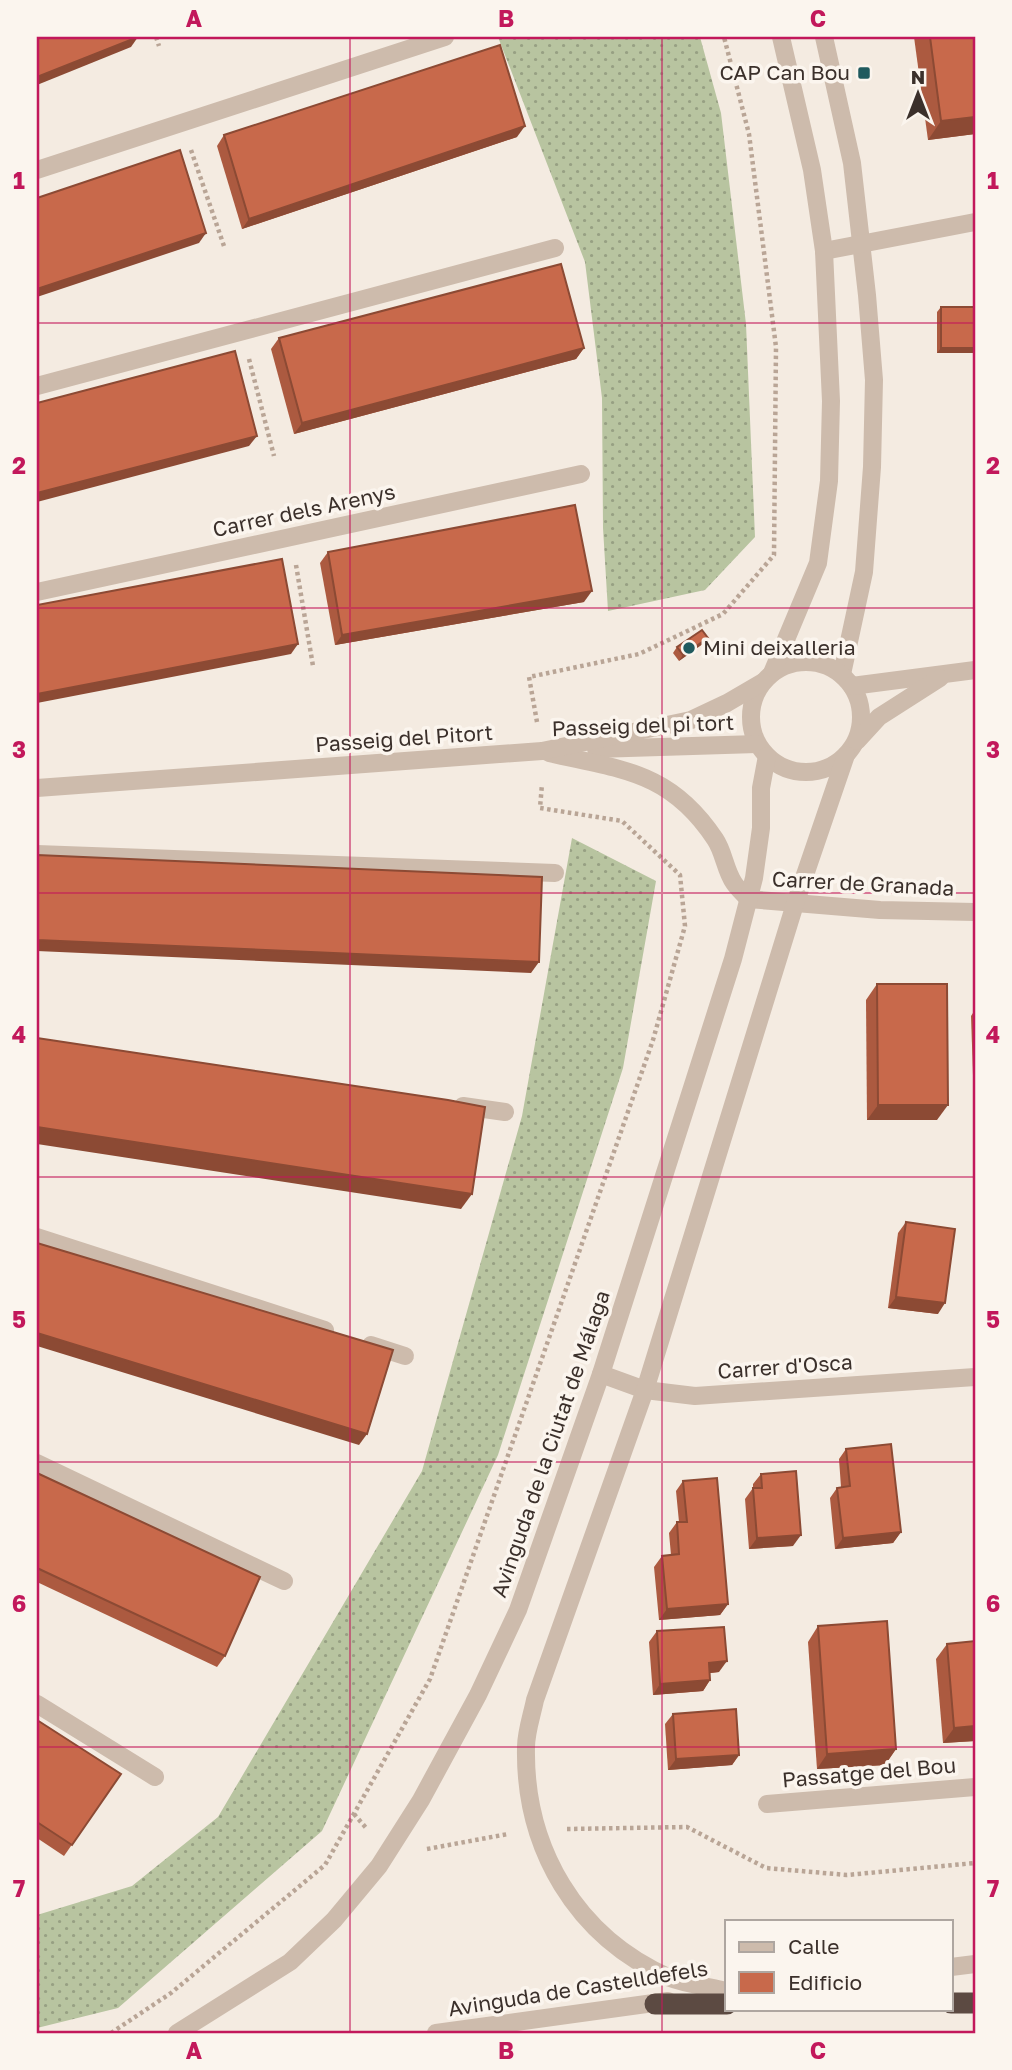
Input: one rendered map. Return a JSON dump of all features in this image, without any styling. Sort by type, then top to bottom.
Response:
[{"type":"highway","points":[[655,2004],[725,1995]]},
{"type":"highway","points":[[953,2003],[975,2003]]},
{"type":"street","points":[[37,170],[445,37]]},
{"type":"street","points":[[781,37],[812,170],[824,251],[831,401],[829,481],[818,563],[767,678],[754,696],[752,728],[762,750],[780,766],[797,771],[815,771],[832,766],[879,717],[943,676]]},
{"type":"street","points":[[824,37],[852,163],[874,380],[872,467],[864,572],[847,680]]},
{"type":"street","points":[[824,251],[975,222]]},
{"type":"street","points":[[37,386],[555,247]]},
{"type":"street","name":"Carrer dels Arenys","points":[[37,592],[581,474]]},
{"type":"street","points":[[725,1995],[671,1978],[626,1954],[597,1932],[574,1905],[553,1871],[538,1830],[528,1792],[526,1745],[535,1700],[645,1390],[794,904],[862,716],[860,701],[847,680],[825,665],[807,662],[788,664],[767,678]]},
{"type":"street","points":[[847,680],[943,676],[975,670]]},
{"type":"street","name":"Passeig del Pitort","points":[[37,788],[542,751],[691,720],[727,703],[767,678]]},
{"type":"street","name":"Passeig del pi tort","points":[[542,751],[762,750]]},
{"type":"street","name":"Avinguda de la Ciutat de Málaga","points":[[177,2033],[290,1962],[334,1920],[390,1848],[421,1800],[478,1695],[518,1610],[601,1374],[729,972],[748,899],[761,828],[762,750]]},
{"type":"street","name":"Passeig del pi tort","points":[[542,751],[633,773],[661,783],[684,799],[703,820],[718,843],[733,882],[748,899]]},
{"type":"street","points":[[37,853],[555,873]]},
{"type":"street","name":"Carrer de Granada","points":[[748,899],[794,904],[975,912]]},
{"type":"street","points":[[450,1104],[505,1112]]},
{"type":"street","points":[[37,1237],[405,1356]]},
{"type":"street","name":"Carrer d'Osca","points":[[601,1374],[645,1390],[695,1396],[975,1377]]},
{"type":"street","points":[[37,1463],[284,1581]]},
{"type":"street","points":[[37,1704],[155,1777]]},
{"type":"street","name":"Passatge del Bou","points":[[767,1804],[975,1787]]},
{"type":"street","points":[[953,1967],[975,1964]]},
{"type":"street","name":"Avinguda de Castelldefels","points":[[436,2033],[655,2004]]},
{"type":"path","points":[[156,37],[159,46]]},
{"type":"path","points":[[537,723],[529,677],[639,654],[723,614],[774,555],[776,347],[749,134],[724,37]]},
{"type":"path","points":[[181,123],[225,249]]},
{"type":"path","points":[[242,331],[274,456]]},
{"type":"path","points":[[292,537],[313,666]]},
{"type":"path","points":[[111,2033],[171,1993],[325,1865],[430,1679],[653,1040],[685,926],[680,875],[622,821],[540,808],[542,784]]},
{"type":"path","points":[[354,1814],[368,1829]]},
{"type":"path","points":[[556,1829],[687,1827],[766,1868],[847,1875],[975,1863]]},
{"type":"path","points":[[419,1850],[516,1833]]},
{"type":"green space","points":[[498,37],[700,37],[721,113],[746,324],[755,537],[705,590],[608,611],[603,528],[602,398],[585,262]]},
{"type":"green space","points":[[572,838],[656,881],[623,1068],[498,1455],[322,1831],[118,2008],[37,2028],[37,1915],[132,1886],[218,1817],[422,1471],[522,1116]]},
{"type":"building","points":[[37,37],[138,37],[37,77]]},
{"type":"building","points":[[930,37],[975,37],[975,117],[941,121]]},
{"type":"building","points":[[500,45],[525,126],[249,219],[224,135]]},
{"type":"building","points":[[180,150],[206,233],[37,289],[37,198]]},
{"type":"building","points":[[561,264],[584,348],[302,423],[279,338]]},
{"type":"building","points":[[941,307],[975,307],[975,348],[941,348]]},
{"type":"building","points":[[235,351],[257,436],[37,493],[37,403]]},
{"type":"building","points":[[575,505],[592,591],[342,635],[328,552]]},
{"type":"building","points":[[282,559],[298,644],[37,694],[37,605]]},
{"type":"building","points":[[702,630],[708,638],[683,655],[677,647]]},
{"type":"building","points":[[37,855],[542,877],[539,962],[37,940]]},
{"type":"building","points":[[877,984],[947,984],[948,1105],[878,1105]]},
{"type":"building","points":[[37,1038],[485,1107],[472,1194],[37,1127]]},
{"type":"building","points":[[906,1222],[955,1229],[945,1303],[896,1297]]},
{"type":"building","points":[[37,1243],[393,1350],[367,1434],[37,1333]]},
{"type":"building","points":[[891,1444],[901,1532],[843,1538],[837,1488],[850,1486],[846,1449]]},
{"type":"building","points":[[796,1471],[801,1535],[757,1538],[753,1488],[762,1488],[761,1474]]},
{"type":"building","points":[[37,1473],[260,1577],[225,1656],[37,1568]]},
{"type":"building","points":[[717,1478],[728,1604],[667,1609],[662,1556],[679,1554],[677,1522],[687,1522],[683,1481]]},
{"type":"building","points":[[887,1621],[896,1749],[827,1754],[818,1626]]},
{"type":"building","points":[[724,1627],[727,1661],[709,1663],[710,1680],[660,1684],[657,1631]]},
{"type":"building","points":[[975,1641],[975,1726],[954,1728],[947,1644]]},
{"type":"building","points":[[736,1709],[739,1755],[676,1759],[673,1714]]},
{"type":"building","points":[[37,1720],[121,1774],[72,1845],[37,1822]]},
{"type":"place","name":"CAP Can Bou","points":[[864,73]]},
{"type":"place","name":"Mini deixalleria","points":[[689,648]]}]
